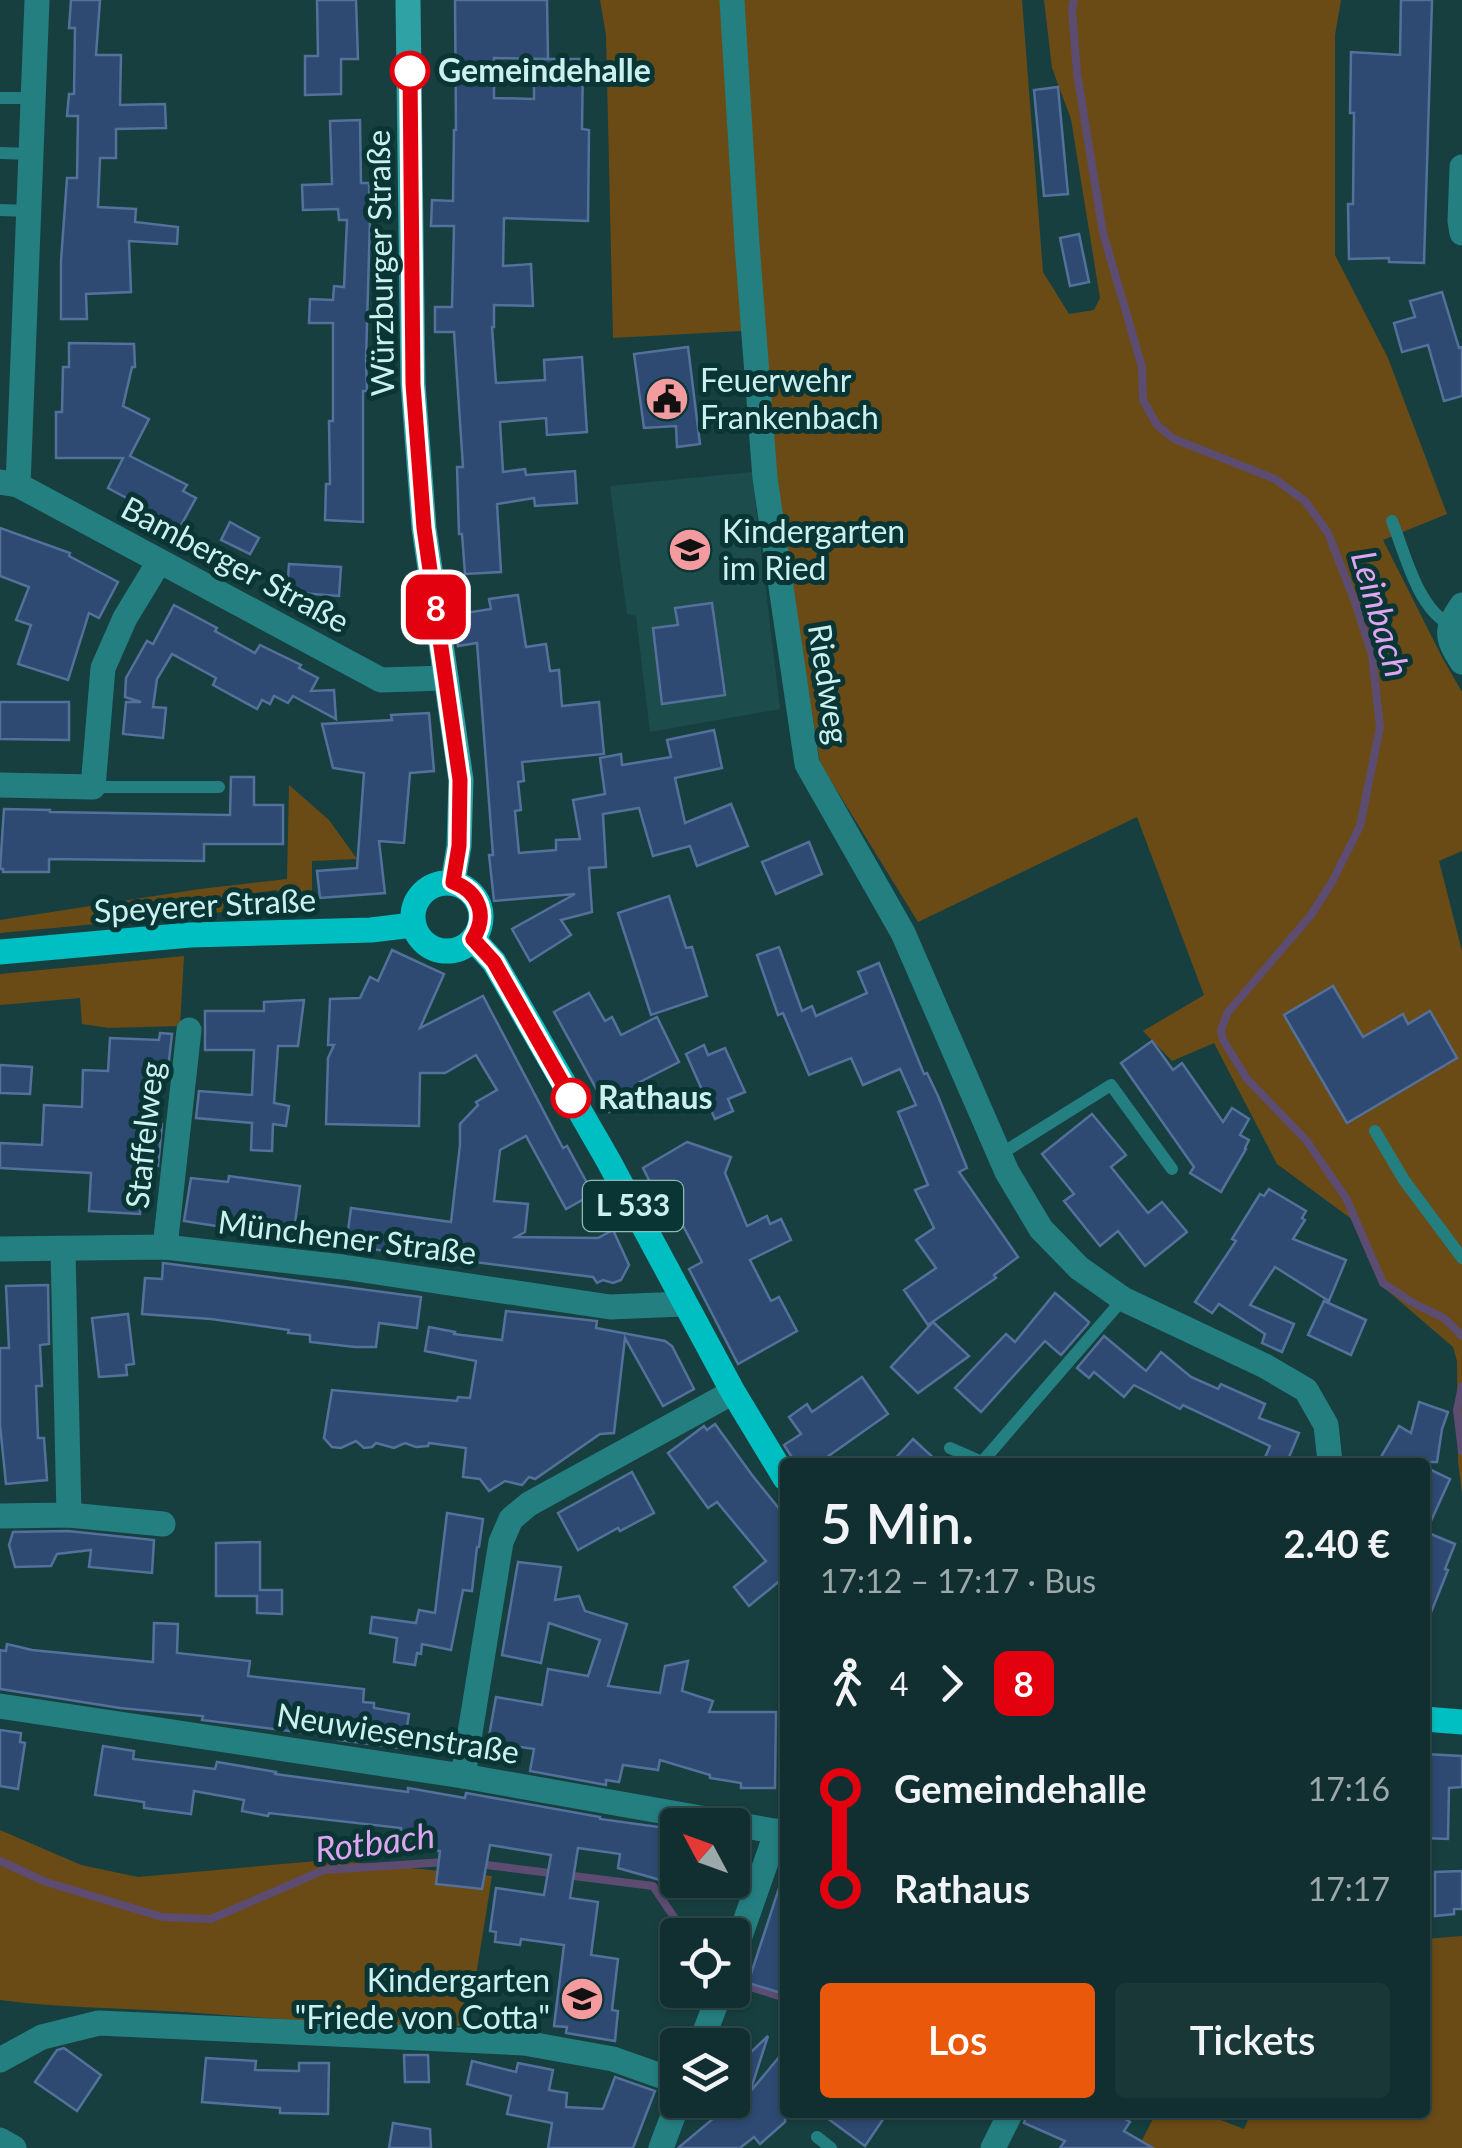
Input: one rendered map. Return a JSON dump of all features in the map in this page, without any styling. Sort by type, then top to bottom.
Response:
[{"type":"main road","name":"Würzburger Straße","points":[[408,0],[413,384],[424,528],[460,780],[459,846],[453,882]]},
{"type":"main road","points":[[453,882],[470,892],[478,904],[481,921],[473,939],[446,952],[419,938],[412,913],[422,892],[453,882]]},
{"type":"main road","name":"Speyerer Straße","points":[[0,952],[190,935],[371,930],[413,925]]},
{"type":"main road","name":"L 533","points":[[473,939],[494,962],[780,1470]]},
{"type":"main road","points":[[1430,1719],[1462,1722]]},
{"type":"street","points":[[9,484],[29,211],[37,0]]},
{"type":"street","name":"Riedweg","points":[[732,0],[764,478],[807,764],[903,933],[1006,1172],[1041,1229],[1079,1268],[1123,1300],[1266,1366],[1306,1390],[1326,1425],[1330,1458]]},
{"type":"street","points":[[1462,167],[1462,233]]},
{"type":"street","name":"Bamberger Straße","points":[[9,484],[381,680],[446,678]]},
{"type":"street","points":[[0,786],[94,787],[103,668],[124,618],[158,562]]},
{"type":"street","points":[[1456,614],[1450,642],[1462,662]]},
{"type":"street","name":"Staffelweg","points":[[165,1248],[189,1030]]},
{"type":"street","name":"Münchener Straße","points":[[0,1249],[165,1248],[343,1268],[610,1307],[684,1304]]},
{"type":"street","points":[[62,1250],[69,1515]]},
{"type":"street","points":[[463,1776],[500,1542],[510,1519],[529,1504],[733,1392]]},
{"type":"street","points":[[0,1516],[69,1515],[163,1524]]},
{"type":"street","name":"Neuwiesenstraße","points":[[0,1706],[463,1776],[780,1832]]},
{"type":"street","points":[[748,1918],[780,1835]]},
{"type":"street","points":[[0,2060],[42,2038],[99,2023],[524,2043],[613,2059],[660,2076]]},
{"type":"street","points":[[661,2148],[672,2118]]},
{"type":"street","points":[[993,2148],[1007,2118]]},
{"type":"street","points":[[0,2140],[14,2148]]},
{"type":"lane","points":[[0,98],[34,98]]},
{"type":"lane","points":[[0,153],[32,154]]},
{"type":"lane","points":[[0,210],[29,211]]},
{"type":"lane","points":[[1392,521],[1425,602],[1438,618],[1456,614]]},
{"type":"lane","points":[[94,787],[219,787]]},
{"type":"lane","points":[[1000,1155],[1111,1085],[1172,1169]]},
{"type":"lane","points":[[1374,1130],[1404,1180],[1462,1258]]},
{"type":"lane","points":[[985,1458],[1123,1300]]},
{"type":"lane","points":[[950,1448],[973,1458]]},
{"type":"lane","points":[[817,2138],[831,2148]]},
{"type":"shaded area","points":[[600,0],[1022,0],[1043,272],[1069,314],[1094,310],[1100,298],[1071,119],[1052,68],[1044,0],[1341,0],[1335,35],[1335,255],[1388,358],[1447,514],[1383,540],[1462,692],[1462,851],[1439,861],[1462,951],[1462,1494],[1457,1361],[1453,1347],[1381,1285],[1357,1223],[1277,1164],[1214,1043],[1172,1061],[1143,1031],[1204,995],[1137,817],[918,922],[820,763],[775,477],[759,330],[613,338],[606,35]]},
{"type":"shaded area","name":"Kindergarten im Ried","points":[[752,472],[780,709],[650,732],[636,616],[627,614],[610,486]]},
{"type":"shaded area","points":[[289,785],[329,820],[357,859],[312,861],[312,902],[295,901],[276,890],[224,897],[223,912],[0,933],[0,920],[287,879]]},
{"type":"shaded area","points":[[184,956],[180,1026],[109,1028],[82,1024],[80,998],[0,1005],[0,974]]},
{"type":"shaded area","points":[[0,1830],[81,1865],[138,1877],[328,1860],[492,1876],[468,2026],[326,2022],[0,2000]]},
{"type":"shaded area","points":[[1462,1936],[1462,2148],[1138,2148],[1153,2118],[1216,2118],[1244,2129],[1249,2118],[1430,2118],[1430,1939]]},
{"type":"building","points":[[71,0],[100,0],[96,55],[121,55],[120,105],[165,104],[166,128],[116,129],[116,158],[100,158],[98,207],[136,209],[135,222],[178,227],[177,244],[129,241],[131,292],[86,294],[87,319],[61,319],[67,178],[77,178],[78,116],[67,116],[69,94],[74,94],[75,28],[69,28]]},
{"type":"building","points":[[317,0],[356,0],[358,59],[341,59],[341,94],[305,95],[305,56],[318,56]]},
{"type":"building","points":[[455,0],[547,0],[548,59],[583,59],[582,129],[589,130],[588,221],[504,218],[503,266],[531,264],[533,306],[494,305],[492,327],[496,383],[545,380],[544,360],[582,357],[587,432],[547,435],[546,418],[500,422],[503,472],[525,469],[526,475],[575,471],[577,503],[535,506],[534,498],[497,504],[501,572],[465,574],[459,534],[457,467],[463,467],[454,332],[435,332],[435,307],[452,307],[454,226],[431,226],[432,200],[453,201]],"holes":[[[494,58],[548,59],[534,59],[534,99],[494,98]]]},
{"type":"building","points":[[1401,0],[1432,0],[1424,263],[1389,262],[1389,258],[1349,259],[1354,113],[1350,113],[1351,52],[1400,55]]},
{"type":"building","points":[[1058,87],[1068,194],[1044,196],[1034,90]]},
{"type":"building","points":[[360,120],[361,183],[369,183],[370,219],[367,391],[363,391],[363,522],[325,520],[326,484],[330,484],[329,421],[333,421],[333,323],[309,323],[310,299],[333,300],[334,286],[344,287],[347,220],[339,220],[338,209],[303,210],[302,185],[332,184],[330,121]]},
{"type":"building","points":[[1079,234],[1089,282],[1070,286],[1060,238]]},
{"type":"building","points":[[1442,292],[1459,348],[1462,347],[1462,396],[1444,401],[1428,345],[1402,352],[1394,323],[1415,317],[1410,301]]},
{"type":"building","points":[[69,343],[134,344],[135,367],[123,406],[149,419],[130,456],[187,485],[183,491],[196,498],[180,527],[108,488],[123,458],[56,458],[56,412],[62,412],[63,367],[69,367]]},
{"type":"building","name":"Feuerwehr Frankenbach","points":[[688,347],[700,444],[677,447],[676,426],[644,428],[634,354]]},
{"type":"building","points":[[230,522],[259,538],[250,554],[221,540]]},
{"type":"building","points":[[0,528],[70,553],[69,556],[118,582],[99,618],[89,613],[68,680],[18,664],[31,625],[16,620],[29,587],[0,576]]},
{"type":"building","points":[[289,564],[341,567],[339,596],[287,592]]},
{"type":"building","points":[[518,595],[526,647],[546,644],[550,671],[559,670],[562,706],[599,702],[604,754],[522,762],[524,781],[518,782],[521,810],[515,811],[519,853],[556,850],[556,840],[580,839],[573,800],[605,794],[600,758],[621,754],[622,765],[671,757],[667,740],[714,730],[722,768],[675,778],[685,823],[731,804],[748,846],[697,866],[690,846],[653,856],[639,808],[603,814],[606,867],[589,868],[592,912],[561,920],[571,935],[530,961],[512,929],[575,894],[494,901],[477,643],[458,646],[453,615],[491,609],[489,599]]},
{"type":"building","points":[[712,603],[725,695],[662,704],[653,628],[678,625],[675,608]]},
{"type":"building","points":[[174,605],[255,653],[260,645],[301,665],[299,668],[318,678],[311,691],[334,690],[336,719],[293,696],[288,703],[274,696],[270,704],[262,700],[257,709],[213,685],[216,678],[172,654],[157,679],[153,707],[166,708],[163,738],[123,734],[126,702],[141,702],[125,697],[126,678],[147,641],[153,644]]},
{"type":"building","points":[[0,702],[69,702],[69,740],[0,739]]},
{"type":"building","points":[[429,713],[434,771],[410,773],[404,843],[379,841],[385,893],[320,898],[317,871],[357,868],[364,773],[333,768],[322,724],[392,720],[391,715]]},
{"type":"building","points":[[231,777],[254,777],[254,805],[283,805],[283,844],[204,844],[204,861],[49,859],[49,872],[0,869],[4,809],[230,815]]},
{"type":"building","points":[[809,842],[822,874],[776,894],[762,862]]},
{"type":"building","points":[[669,896],[686,948],[692,947],[707,996],[651,1015],[618,913]]},
{"type":"building","points":[[779,947],[802,1011],[812,1006],[816,1016],[867,993],[858,972],[879,963],[967,1168],[959,1172],[1018,1257],[994,1275],[996,1278],[928,1325],[904,1290],[936,1268],[916,1240],[934,1228],[915,1190],[928,1185],[898,1112],[916,1105],[900,1069],[863,1085],[851,1058],[809,1075],[783,1013],[778,1015],[757,955]]},
{"type":"building","points":[[392,950],[444,974],[420,1028],[483,996],[563,1148],[567,1146],[593,1194],[566,1209],[526,1136],[500,1150],[494,1201],[528,1204],[525,1232],[516,1237],[598,1238],[613,1230],[629,1265],[621,1280],[597,1283],[593,1277],[346,1246],[351,1208],[451,1222],[460,1124],[478,1105],[476,1102],[497,1090],[476,1055],[445,1073],[420,1073],[419,1126],[326,1124],[328,1058],[334,1045],[328,1045],[330,999],[360,998],[370,977],[378,981]]},
{"type":"building","points":[[1333,986],[1363,1037],[1403,1014],[1408,1024],[1430,1011],[1457,1058],[1347,1123],[1284,1015]]},
{"type":"building","points":[[589,993],[605,1021],[612,1017],[621,1035],[657,1017],[679,1062],[636,1084],[641,1095],[609,1112],[554,1012]]},
{"type":"building","points":[[304,1000],[298,1046],[278,1046],[274,1103],[289,1106],[286,1126],[273,1124],[272,1151],[251,1150],[252,1123],[196,1118],[199,1091],[252,1095],[254,1050],[205,1050],[205,1011],[264,1011],[264,1002]]},
{"type":"building","points":[[160,1033],[172,1034],[168,1069],[146,1067],[140,1121],[162,1124],[158,1166],[144,1165],[140,1214],[89,1211],[91,1173],[0,1168],[0,1143],[42,1145],[44,1105],[82,1107],[83,1070],[108,1071],[110,1038],[159,1040]]},
{"type":"building","points":[[1152,1041],[1173,1070],[1182,1063],[1223,1122],[1232,1108],[1249,1119],[1240,1135],[1249,1140],[1246,1149],[1221,1192],[1190,1173],[1194,1167],[1121,1063]]},
{"type":"building","points":[[704,1045],[708,1055],[725,1048],[745,1092],[728,1099],[733,1111],[715,1119],[686,1054]]},
{"type":"building","points":[[0,1065],[32,1067],[30,1094],[0,1093]]},
{"type":"building","points":[[1092,1114],[1126,1155],[1111,1167],[1148,1213],[1162,1202],[1187,1232],[1145,1266],[1118,1231],[1100,1246],[1064,1201],[1074,1194],[1042,1154]]},
{"type":"building","points":[[687,1142],[731,1157],[725,1173],[747,1226],[767,1216],[770,1224],[781,1219],[791,1240],[750,1260],[771,1301],[779,1297],[797,1331],[738,1364],[689,1269],[702,1262],[669,1199],[661,1204],[643,1168]]},
{"type":"building","points":[[229,1176],[300,1186],[293,1238],[184,1221],[191,1178],[228,1182]]},
{"type":"building","points":[[1269,1189],[1306,1211],[1293,1239],[1346,1260],[1329,1301],[1275,1267],[1250,1305],[1294,1324],[1282,1352],[1262,1343],[1265,1334],[1219,1304],[1212,1313],[1195,1302],[1236,1241],[1232,1239],[1260,1194],[1264,1196]]},
{"type":"building","points":[[163,1263],[421,1297],[417,1328],[379,1323],[376,1347],[355,1347],[310,1342],[310,1335],[288,1333],[289,1330],[142,1314],[145,1278],[162,1279]]},
{"type":"building","points":[[48,1285],[49,1344],[40,1345],[42,1386],[36,1386],[38,1438],[44,1438],[47,1480],[6,1484],[0,1425],[0,1348],[9,1348],[6,1286]]},
{"type":"building","points":[[1055,1293],[1088,1324],[1061,1355],[1045,1341],[981,1412],[955,1388],[1006,1334],[1015,1342]]},
{"type":"building","points":[[1324,1301],[1366,1320],[1351,1355],[1308,1335]]},
{"type":"building","points":[[506,1311],[597,1321],[596,1328],[665,1341],[672,1346],[694,1389],[663,1406],[625,1338],[614,1433],[600,1434],[535,1479],[529,1477],[522,1485],[505,1481],[489,1491],[480,1479],[463,1477],[466,1448],[429,1443],[416,1447],[405,1443],[394,1448],[376,1443],[364,1448],[356,1441],[341,1448],[332,1447],[324,1438],[332,1390],[457,1401],[458,1397],[470,1398],[476,1361],[425,1351],[429,1327],[502,1340]]},
{"type":"building","points":[[128,1314],[134,1364],[126,1365],[127,1375],[99,1377],[92,1318]]},
{"type":"building","points":[[933,1322],[969,1356],[918,1393],[891,1367]]},
{"type":"building","points":[[1104,1336],[1146,1371],[1161,1352],[1191,1377],[1218,1389],[1221,1384],[1265,1404],[1259,1418],[1299,1433],[1289,1458],[1265,1458],[1270,1446],[1183,1405],[1180,1409],[1134,1385],[1124,1397],[1094,1372],[1089,1378],[1077,1368]]},
{"type":"building","points":[[862,1377],[888,1414],[826,1458],[792,1458],[784,1445],[801,1434],[789,1417],[807,1404],[812,1412]]},
{"type":"building","points":[[1419,1402],[1448,1412],[1437,1462],[1430,1462],[1430,1458],[1380,1458],[1399,1426],[1411,1433]]},
{"type":"building","points":[[715,1424],[780,1510],[780,1581],[749,1606],[734,1587],[766,1561],[717,1502],[708,1508],[668,1453],[704,1426],[707,1430]]},
{"type":"building","points":[[913,1439],[934,1458],[896,1458]]},
{"type":"building","points":[[1430,1469],[1450,1479],[1430,1523]]},
{"type":"building","points":[[632,1472],[654,1513],[578,1550],[558,1513]]},
{"type":"building","points":[[447,1513],[483,1519],[472,1591],[463,1590],[451,1650],[422,1644],[415,1665],[394,1662],[397,1638],[370,1633],[372,1617],[416,1623],[419,1610],[435,1613]]},
{"type":"building","points":[[68,1531],[154,1540],[152,1573],[89,1567],[91,1550],[57,1554],[51,1566],[15,1567],[9,1545],[13,1532]]},
{"type":"building","points":[[1430,1534],[1455,1544],[1445,1569],[1448,1570],[1430,1615]]},
{"type":"building","points":[[260,1542],[260,1590],[282,1590],[282,1614],[257,1613],[257,1596],[216,1596],[216,1543]]},
{"type":"building","points":[[518,1562],[561,1567],[555,1600],[579,1596],[585,1611],[627,1624],[608,1686],[660,1693],[665,1666],[688,1661],[682,1691],[713,1701],[709,1712],[776,1712],[775,1788],[741,1788],[741,1783],[710,1778],[660,1760],[658,1770],[623,1765],[619,1782],[606,1780],[606,1785],[530,1771],[534,1749],[488,1742],[496,1697],[542,1705],[548,1669],[588,1676],[600,1640],[549,1623],[541,1663],[502,1655]]},
{"type":"building","points":[[154,1623],[178,1624],[177,1653],[250,1661],[248,1676],[364,1689],[363,1702],[374,1703],[374,1708],[409,1714],[409,1749],[0,1689],[0,1650],[6,1651],[7,1644],[153,1662]]},
{"type":"building","points":[[0,1730],[21,1733],[20,1742],[25,1743],[18,1789],[0,1786]]},
{"type":"building","points":[[103,1746],[134,1751],[133,1759],[215,1769],[217,1762],[408,1792],[408,1788],[465,1798],[466,1793],[660,1827],[660,1880],[618,1868],[620,1854],[578,1848],[570,1898],[598,1902],[591,1955],[618,1959],[612,2010],[618,2011],[615,2041],[566,2033],[567,2027],[554,2026],[564,1945],[521,1939],[520,1945],[495,1942],[496,1932],[490,1931],[496,1888],[544,1895],[551,1855],[490,1845],[482,1889],[436,1884],[440,1851],[398,1844],[401,1828],[269,1813],[268,1816],[242,1811],[244,1800],[194,1791],[191,1814],[144,1808],[144,1802],[95,1795]]},
{"type":"building","points":[[1430,1754],[1462,1756],[1462,1787],[1449,1788],[1448,1839],[1430,1838]]},
{"type":"building","points":[[1462,1871],[1462,1909],[1435,1916],[1435,1872]]},
{"type":"building","points":[[780,1885],[780,1993],[750,1984],[750,1977]]},
{"type":"building","points":[[768,2036],[750,2092],[750,2053]]},
{"type":"building","points":[[64,2048],[101,2075],[77,2111],[35,2082],[57,2050]]},
{"type":"building","points":[[404,2055],[428,2055],[429,2082],[405,2082]]},
{"type":"building","points":[[780,2056],[780,2118],[785,2118],[785,2122],[760,2144],[754,2137],[740,2148],[678,2148],[714,2118],[750,2118],[750,2092]]},
{"type":"building","points":[[206,2058],[256,2061],[255,2070],[299,2071],[299,2063],[329,2063],[328,2114],[280,2113],[280,2108],[202,2102]]},
{"type":"building","points":[[472,2061],[516,2072],[518,2063],[553,2070],[549,2090],[567,2093],[566,2107],[603,2109],[615,2077],[655,2091],[633,2148],[548,2148],[552,2123],[507,2114],[511,2096],[467,2084]]},
{"type":"building","points":[[827,2118],[884,2118],[865,2146]]},
{"type":"building","points":[[1025,2118],[1124,2118],[1130,2122],[1124,2131],[1153,2148],[1060,2148],[1065,2141],[1024,2123]]},
{"type":"building","points":[[393,2123],[430,2129],[431,2148],[389,2148]]},
{"type":"waterway","name":"Leinbach","points":[[1074,0],[1077,73],[1103,233],[1142,367],[1143,400],[1157,425],[1174,439],[1275,479],[1305,501],[1328,533],[1372,655],[1380,727],[1360,826],[1311,915],[1228,1012],[1221,1030],[1223,1040],[1247,1079],[1306,1140],[1346,1198],[1383,1283],[1444,1318],[1462,1336]]},
{"type":"waterway","name":"Leinbach","points":[[1462,1386],[1457,1410],[1462,1451]]},
{"type":"waterway","name":"Rotbach","points":[[0,1861],[46,1882],[162,1917],[211,1919],[324,1870],[445,1862]]},
{"type":"waterway","name":"Rotbach","points":[[479,1864],[653,1886],[675,1918]]},
{"type":"waterway","name":"Rotbach","points":[[750,1987],[780,1996]]},
{"type":"bus line","name":"8","points":[[410,71],[413,384],[424,528],[460,780],[459,846],[453,882],[470,892],[478,904],[481,921],[473,939],[494,962],[571,1098]]},
{"type":"place","name":"Gemeindehalle","points":[[410,71]]},
{"type":"place","name":"Feuerwehr Frankenbach","points":[[667,399]]},
{"type":"place","name":"Kindergarten im Ried","points":[[690,550]]},
{"type":"place","name":"Rathaus","points":[[571,1098]]},
{"type":"place","name":"Kindergarten \"Friede von Cotta\"","points":[[582,1999]]}]
